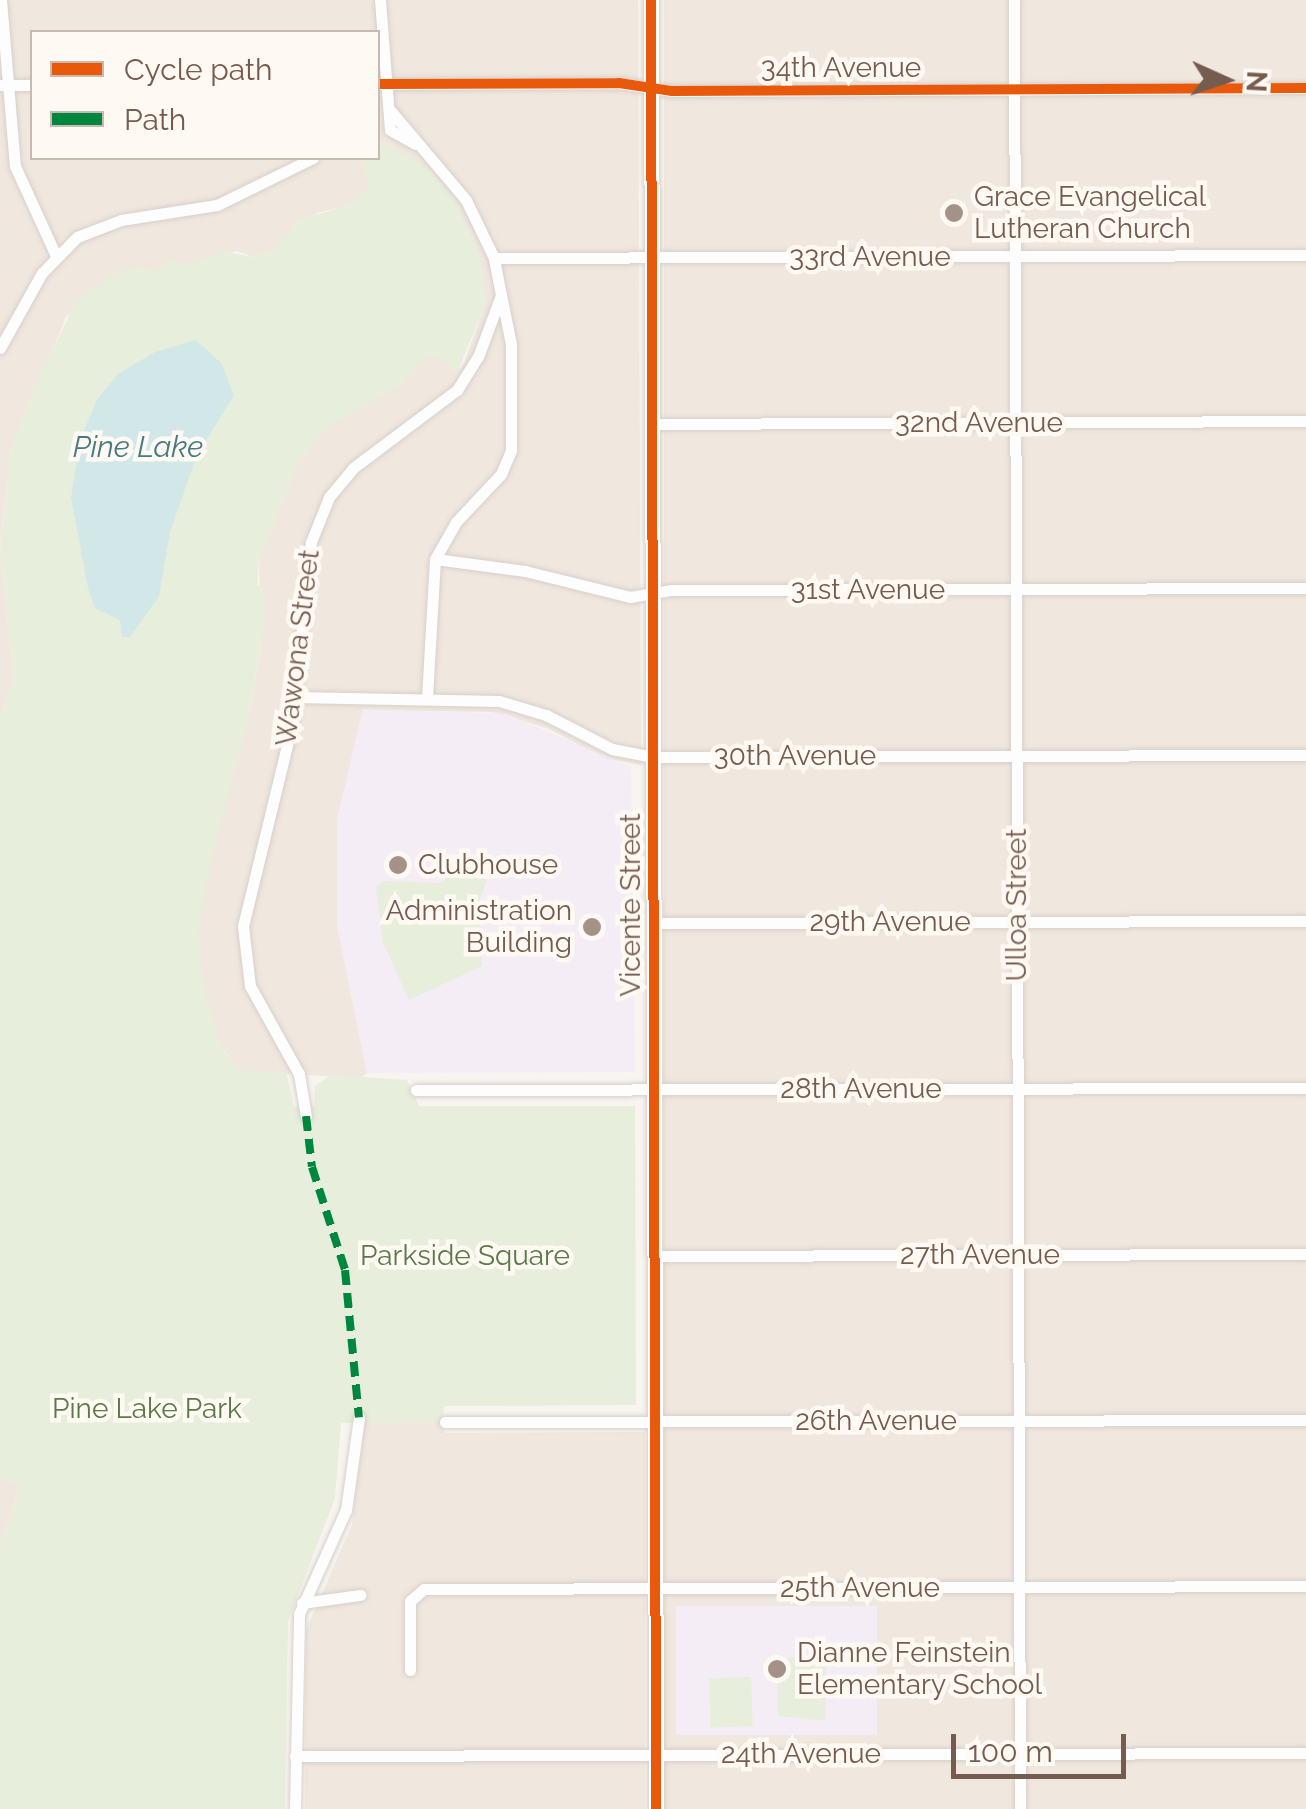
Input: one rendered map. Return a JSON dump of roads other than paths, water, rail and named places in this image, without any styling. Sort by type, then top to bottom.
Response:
[{"type":"street","points":[[2,0],[4,85],[20,183],[56,256]]},
{"type":"street","points":[[380,0],[383,84],[392,134],[415,144],[458,187],[494,258],[511,344],[509,455],[435,559],[427,698]]},
{"type":"street","name":"Vicente Street","points":[[651,0],[656,1809]]},
{"type":"street","name":"Ulloa Street","points":[[1014,0],[1020,1809]]},
{"type":"street","name":"34th Avenue","points":[[383,84],[1015,90],[1306,88]]},
{"type":"street","points":[[4,85],[30,85]]},
{"type":"street","points":[[380,120],[390,110]]},
{"type":"street","points":[[0,348],[56,256],[100,226],[217,205],[308,160]]},
{"type":"street","name":"33rd Avenue","points":[[494,258],[1306,256]]},
{"type":"street","name":"Wawona Street","points":[[306,1116],[299,1074],[254,998],[242,926],[295,698],[308,554],[323,508],[362,460],[428,418],[457,390],[478,357],[501,294]]},
{"type":"street","name":"32nd Avenue","points":[[652,424],[1306,422]]},
{"type":"street","name":"31st Avenue","points":[[435,559],[525,571],[624,596],[1306,588]]},
{"type":"street","name":"30th Avenue","points":[[295,698],[427,698],[511,703],[612,749],[653,756],[1306,754]]},
{"type":"street","name":"29th Avenue","points":[[654,923],[1306,921]]},
{"type":"street","name":"28th Avenue","points":[[416,1090],[1306,1088]]},
{"type":"street","name":"27th Avenue","points":[[654,1256],[1306,1254]]},
{"type":"street","points":[[295,1809],[302,1603],[346,1510],[359,1417]]},
{"type":"street","name":"26th Avenue","points":[[446,1422],[1306,1420]]},
{"type":"street","name":"25th Avenue","points":[[410,1670],[414,1594],[655,1588],[1306,1586]]},
{"type":"street","points":[[302,1603],[360,1596]]},
{"type":"street","name":"24th Avenue","points":[[295,1756],[1306,1753]]},
{"type":"water","name":"Pine Lake","points":[[196,340],[221,363],[234,395],[197,455],[170,532],[159,596],[130,637],[122,637],[120,620],[95,608],[88,588],[71,498],[80,439],[98,398],[118,374],[155,352]]},
{"type":"place","name":"Grace Evangelical Lutheran Church","points":[[954,213]]},
{"type":"place","name":"Clubhouse","points":[[398,865]]},
{"type":"place","name":"Administration Building","points":[[592,927]]},
{"type":"place","name":"Dianne Feinstein Elementary School","points":[[777,1669]]},
{"type":"park label","name":"Parkside Square","points":[[465,1256]]},
{"type":"park label","name":"Pine Lake Park","points":[[147,1409]]}]
